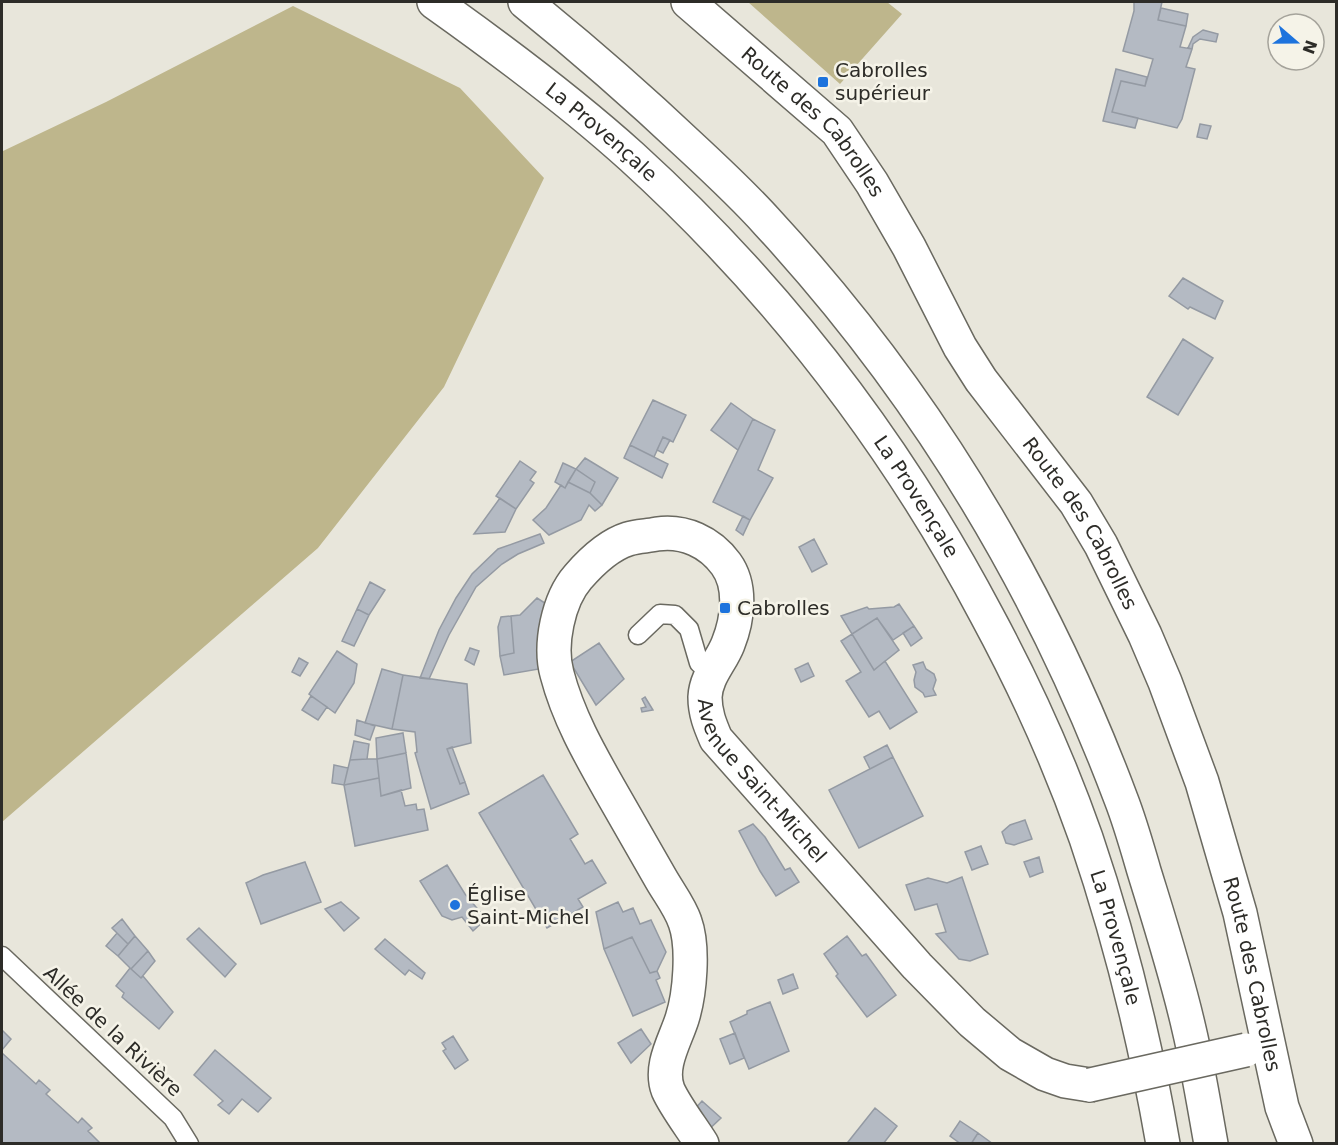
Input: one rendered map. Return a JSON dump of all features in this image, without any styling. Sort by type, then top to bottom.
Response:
[{"type":"main road","name":"La Provençale","points":[[434,2],[570,103],[683,205],[772,300],[816,351],[908,480],[964,573],[1003,646],[1034,709],[1085,837],[1126,973],[1163,1143]]},
{"type":"main road","points":[[525,2],[633,93],[768,223],[898,380],[982,507],[1053,639],[1122,801],[1153,898],[1189,1028],[1211,1143]]},
{"type":"main road","name":"Route des Cabrolles","points":[[688,2],[837,131],[872,183],[909,247],[960,347],[981,380],[1076,503],[1101,545],[1165,682],[1202,782],[1240,913],[1257,1046],[1296,1143]]},
{"type":"main road","name":"Avenue Saint-Michel","points":[[702,1143],[668,1089],[666,1075],[669,1051],[682,1019],[688,989],[690,964],[685,922],[580,737],[556,673],[555,638],[561,607],[571,586],[586,568],[606,551],[628,539],[669,533],[689,536],[708,546],[726,564],[737,591],[736,618],[728,645],[711,673],[705,696],[706,718],[716,739],[917,966],[972,1022],[1010,1054],[1045,1074],[1065,1081],[1090,1085],[1257,1046]]},
{"type":"lane","points":[[638,635],[660,614],[675,615],[689,629],[699,663],[711,673]]},
{"type":"lane","name":"Allée de la Rivière","points":[[2,956],[173,1118],[189,1143]]},
{"type":"shaded area","points":[[748,2],[887,2],[902,14],[840,84]]},
{"type":"shaded area","points":[[293,6],[460,88],[544,178],[444,387],[318,548],[2,822],[3,151],[106,102]]},
{"type":"building","points":[[1134,2],[1162,2],[1158,20],[1186,26],[1180,47],[1192,49],[1186,67],[1195,69],[1182,119],[1177,128],[1112,112],[1121,81],[1145,86],[1153,59],[1123,51],[1134,11]]},
{"type":"building","points":[[1161,8],[1188,14],[1186,26],[1158,20]]},
{"type":"building","points":[[1203,30],[1218,34],[1216,42],[1200,39],[1193,44],[1192,49],[1188,48],[1193,37]]},
{"type":"building","points":[[1116,69],[1147,77],[1145,86],[1121,81],[1112,112],[1138,118],[1135,128],[1103,121]]},
{"type":"building","points":[[1200,124],[1211,126],[1207,139],[1197,137]]},
{"type":"building","points":[[1183,278],[1223,301],[1215,319],[1190,307],[1188,309],[1169,296]]},
{"type":"building","points":[[1183,339],[1213,358],[1178,415],[1147,397]]},
{"type":"building","points":[[653,400],[686,415],[673,442],[663,437],[654,457],[630,445]]},
{"type":"building","points":[[731,403],[753,419],[738,450],[711,430]]},
{"type":"building","points":[[753,419],[775,430],[758,470],[773,478],[750,520],[713,502]]},
{"type":"building","points":[[663,437],[670,440],[663,453],[657,450]]},
{"type":"building","points":[[630,445],[668,464],[662,478],[624,458]]},
{"type":"building","points":[[585,458],[618,478],[602,505],[590,493],[595,482],[576,469]]},
{"type":"building","points":[[520,461],[536,472],[530,480],[534,483],[516,509],[496,496]]},
{"type":"building","points":[[563,463],[576,469],[565,488],[555,482]]},
{"type":"building","points":[[576,469],[595,482],[590,493],[568,482]]},
{"type":"building","points":[[568,482],[590,493],[602,505],[595,511],[589,505],[581,520],[549,535],[533,520],[546,508],[561,485],[565,488]]},
{"type":"building","points":[[500,498],[516,509],[505,532],[474,534]]},
{"type":"building","points":[[743,516],[750,520],[743,535],[736,530]]},
{"type":"building","points":[[540,534],[544,543],[502,564],[476,587],[449,635],[429,679],[420,678],[439,630],[472,574],[498,549]]},
{"type":"building","points":[[814,539],[827,564],[812,572],[799,547]]},
{"type":"building","points":[[370,582],[385,590],[369,615],[357,609]]},
{"type":"building","points":[[537,598],[548,605],[541,619],[540,632],[545,668],[504,675],[500,656],[514,653],[511,616],[520,615]]},
{"type":"building","points":[[899,604],[914,626],[893,640],[877,618],[852,634],[841,616],[867,607],[869,609],[894,607]]},
{"type":"building","points":[[357,609],[369,615],[354,646],[342,641]]},
{"type":"building","points":[[511,616],[514,653],[500,656],[498,627],[501,617]]},
{"type":"building","points":[[877,618],[899,650],[874,670],[852,634]]},
{"type":"building","points":[[914,626],[922,638],[911,646],[903,633]]},
{"type":"building","points":[[852,634],[874,670],[885,661],[917,712],[890,729],[879,711],[869,717],[846,681],[861,672],[841,641]]},
{"type":"building","points":[[599,643],[624,679],[596,705],[570,662]]},
{"type":"building","points":[[470,648],[479,651],[474,665],[465,660]]},
{"type":"building","points":[[337,651],[357,664],[354,683],[335,713],[309,694]]},
{"type":"building","points":[[299,658],[308,663],[300,676],[292,672]]},
{"type":"building","points":[[923,662],[926,669],[934,674],[936,680],[933,689],[936,695],[925,697],[915,687],[916,672],[913,665]]},
{"type":"building","points":[[808,663],[814,676],[801,682],[795,669]]},
{"type":"building","points":[[382,669],[403,675],[392,729],[365,723]]},
{"type":"building","points":[[403,675],[467,684],[471,743],[447,749],[460,784],[465,782],[469,794],[431,809],[415,753],[417,752],[415,732],[392,729]]},
{"type":"building","points":[[311,696],[327,707],[318,720],[302,710]]},
{"type":"building","points":[[645,697],[653,710],[642,712],[641,708],[646,707],[642,699]]},
{"type":"building","points":[[357,720],[375,726],[370,740],[355,735]]},
{"type":"building","points":[[403,733],[406,753],[377,759],[376,738]]},
{"type":"building","points":[[354,741],[369,744],[367,759],[350,760]]},
{"type":"building","points":[[887,745],[893,757],[870,769],[864,757]]},
{"type":"building","points":[[452,747],[465,782],[460,784],[447,749]]},
{"type":"building","points":[[406,753],[411,788],[381,796],[377,759]]},
{"type":"building","points":[[893,757],[923,816],[859,848],[829,790]]},
{"type":"building","points":[[377,759],[379,778],[344,785],[350,760]]},
{"type":"building","points":[[334,765],[348,768],[344,785],[332,783]]},
{"type":"building","points":[[543,775],[578,834],[570,839],[585,864],[592,860],[606,883],[578,899],[583,907],[547,928],[479,813]]},
{"type":"building","points":[[379,778],[381,796],[401,790],[405,806],[416,804],[417,810],[424,809],[428,830],[355,846],[344,785]]},
{"type":"building","points":[[1025,820],[1032,839],[1014,845],[1006,843],[1002,832],[1010,825]]},
{"type":"building","points":[[753,824],[765,837],[785,870],[790,868],[799,882],[776,896],[739,831]]},
{"type":"building","points":[[981,846],[988,864],[972,870],[965,852]]},
{"type":"building","points":[[1039,857],[1043,872],[1030,877],[1024,862]]},
{"type":"building","points":[[305,862],[321,902],[261,924],[246,883],[263,875]]},
{"type":"building","name":"Église Saint-Michel","points":[[447,865],[465,894],[486,919],[473,931],[462,917],[452,920],[442,916],[420,881]]},
{"type":"building","points":[[962,877],[988,954],[970,961],[959,959],[936,934],[946,932],[937,904],[915,910],[906,885],[928,878],[947,883]]},
{"type":"building","points":[[341,902],[359,918],[344,931],[325,909]]},
{"type":"building","points":[[618,902],[623,912],[633,908],[640,924],[651,920],[666,952],[657,971],[650,973],[632,937],[604,949],[596,912]]},
{"type":"building","points":[[122,919],[135,936],[128,944],[112,928]]},
{"type":"building","points":[[199,928],[236,964],[225,977],[187,939]]},
{"type":"building","points":[[117,933],[128,944],[118,956],[106,946]]},
{"type":"building","points":[[135,936],[148,951],[131,969],[118,956]]},
{"type":"building","points":[[847,936],[862,956],[866,954],[896,995],[867,1017],[836,976],[838,974],[824,954]]},
{"type":"building","points":[[632,937],[650,973],[657,971],[660,978],[656,980],[665,1002],[633,1016],[604,949]]},
{"type":"building","points":[[385,939],[425,973],[422,979],[409,970],[405,975],[375,949]]},
{"type":"building","points":[[148,951],[155,961],[141,978],[131,969]]},
{"type":"building","points":[[130,968],[141,978],[143,976],[173,1012],[159,1029],[122,997],[124,993],[116,986]]},
{"type":"building","points":[[793,974],[798,988],[783,994],[778,980]]},
{"type":"building","points":[[770,1002],[789,1051],[749,1069],[730,1022],[747,1014],[747,1011]]},
{"type":"building","points":[[641,1029],[651,1044],[631,1063],[618,1043]]},
{"type":"building","points":[[2,1030],[11,1039],[2,1050]]},
{"type":"building","points":[[735,1033],[744,1058],[730,1064],[720,1039]]},
{"type":"building","points":[[453,1036],[468,1060],[455,1069],[443,1051],[446,1049],[442,1043]]},
{"type":"building","points":[[215,1050],[271,1098],[258,1112],[242,1099],[229,1114],[218,1105],[223,1101],[194,1075]]},
{"type":"building","points":[[2,1053],[36,1084],[39,1080],[50,1090],[46,1094],[78,1123],[82,1118],[92,1128],[88,1131],[101,1144],[2,1144]]},
{"type":"building","points":[[702,1101],[721,1118],[706,1132],[692,1112]]},
{"type":"building","points":[[875,1108],[897,1126],[883,1144],[850,1144],[848,1142]]},
{"type":"building","points":[[960,1121],[978,1133],[971,1144],[961,1144],[950,1136]]},
{"type":"building","points":[[978,1133],[993,1144],[971,1144]]},
{"type":"place","name":"Cabrolles supérieur","points":[[823,82]]},
{"type":"place","name":"Cabrolles","points":[[725,608]]},
{"type":"place","name":"Église Saint-Michel","points":[[455,905]]}]
